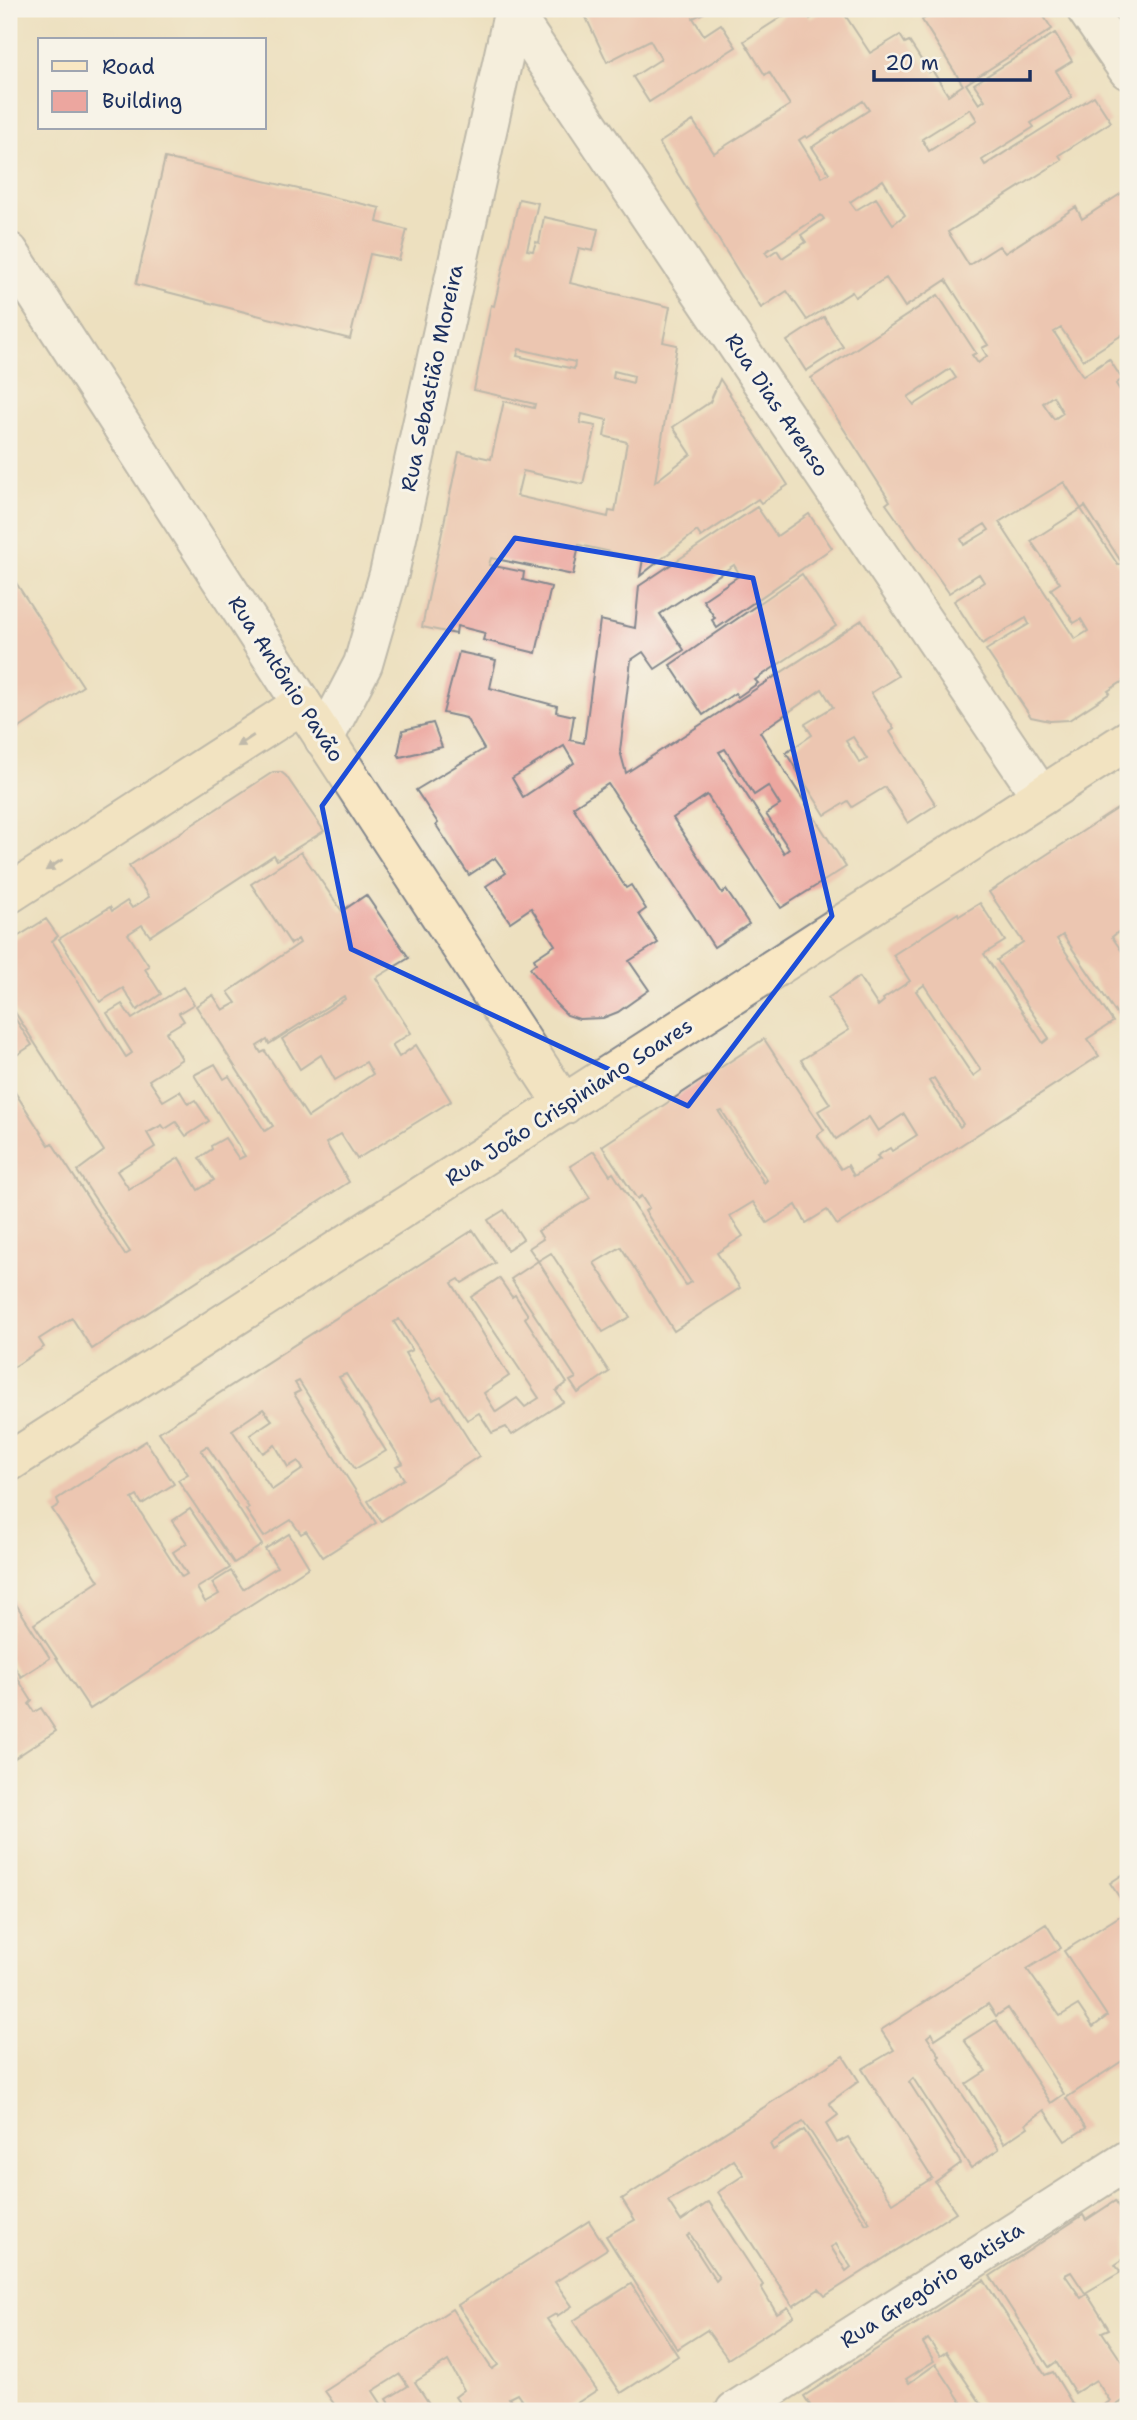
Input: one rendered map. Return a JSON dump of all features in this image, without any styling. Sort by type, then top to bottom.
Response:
[{"type":"street","points":[[1086,9],[1128,70]]},
{"type":"street","name":"Rua Sebastião Moreira","points":[[324,738],[363,664],[389,574],[513,11]]},
{"type":"street","name":"Rua Dias Arenso","points":[[513,11],[1041,796]]},
{"type":"street","name":"Rua Antônio Pavão","points":[[9,252],[564,1105]]},
{"type":"street","points":[[9,894],[302,704]]},
{"type":"street","name":"Rua João Crispiniano Soares","points":[[9,1462],[1128,740]]},
{"type":"street","name":"Rua Gregório Batista","points":[[735,2411],[1128,2160]]},
{"type":"highlighted area","points":[[515,538],[753,578],[832,916],[688,1106],[351,949],[322,806]]},
{"type":"building","points":[[582,9],[712,9],[693,18],[704,35],[721,24],[736,47],[649,102],[633,77],[661,59],[650,40],[607,62]]},
{"type":"building","points":[[794,9],[803,9],[810,19],[826,9],[841,9],[870,53],[900,35],[905,43],[909,41],[948,95],[963,85],[922,20],[941,9],[1039,9],[1052,29],[966,84],[979,104],[985,100],[974,84],[1055,33],[1072,61],[1056,71],[1072,97],[1031,123],[1034,127],[982,160],[985,165],[1094,96],[1111,122],[1059,155],[1062,160],[948,232],[969,265],[999,246],[1005,253],[1076,207],[1082,219],[1128,189],[1128,331],[1083,360],[1061,328],[1054,332],[1083,376],[1109,359],[1122,379],[1116,384],[1128,403],[1128,678],[1069,720],[1050,721],[1031,717],[986,650],[1029,624],[1026,618],[982,644],[954,601],[984,582],[979,574],[949,593],[886,504],[890,501],[811,378],[938,295],[976,353],[972,355],[978,363],[987,356],[982,348],[988,345],[946,280],[905,307],[886,278],[855,297],[852,292],[807,320],[787,291],[761,308],[659,143],[693,121],[714,153],[790,105],[769,72],[765,75],[744,41]],"holes":[[[863,101],[869,110],[812,147],[829,173],[822,177],[799,140],[805,136],[807,138]],[[970,109],[977,120],[929,151],[922,139]],[[883,180],[905,215],[893,224],[876,198],[856,210],[850,202]],[[821,215],[824,219],[801,235],[806,242],[782,258],[777,250],[768,256],[765,252]],[[950,369],[956,378],[914,405],[908,397]],[[1053,396],[1063,413],[1054,419],[1043,403]],[[1064,482],[1081,509],[1031,541],[1060,583],[1051,589],[1074,623],[1081,619],[1088,631],[1075,639],[999,522]],[[1085,506],[1122,563],[1118,565],[1081,509]],[[985,524],[989,530],[964,545],[961,539]]]},
{"type":"building","points":[[165,158],[380,208],[377,222],[407,230],[399,260],[370,254],[350,339],[136,284]]},
{"type":"building","points":[[519,199],[538,203],[527,250],[533,251],[536,242],[539,243],[544,217],[598,229],[593,251],[579,248],[570,283],[670,307],[663,342],[677,345],[655,482],[691,454],[673,427],[710,402],[720,379],[788,485],[761,503],[758,499],[701,537],[697,531],[640,576],[643,559],[579,545],[573,575],[491,558],[489,565],[524,572],[523,580],[551,587],[536,653],[483,640],[485,633],[457,626],[456,634],[422,627],[459,452],[491,459],[504,401],[534,408],[535,404],[474,390],[491,305],[494,306]],"holes":[[[519,349],[575,362],[574,369],[517,356]],[[614,371],[634,376],[633,383],[613,378]],[[582,414],[607,420],[604,436],[627,442],[615,512],[609,511],[608,517],[517,496],[523,471],[583,484],[596,426],[580,423]]]},
{"type":"building","points":[[824,317],[843,347],[806,371],[787,341]]},
{"type":"building","points":[[757,507],[777,536],[809,514],[832,548],[717,628],[712,620],[715,618],[703,600],[740,575],[734,565],[660,614],[684,650],[655,669],[643,652],[631,660],[620,751],[626,773],[862,620],[898,676],[871,693],[894,729],[890,732],[936,805],[908,823],[885,787],[852,807],[848,801],[825,815],[786,753],[812,735],[805,724],[833,707],[822,689],[760,732],[846,867],[781,908],[707,795],[673,818],[722,893],[726,890],[749,924],[714,947],[608,784],[573,807],[626,888],[631,885],[646,909],[639,914],[658,943],[629,961],[649,990],[618,1012],[603,1018],[579,1019],[567,1015],[556,1004],[530,968],[536,963],[534,959],[555,945],[531,908],[510,922],[486,886],[506,873],[495,858],[469,875],[416,790],[484,749],[466,718],[443,713],[459,652],[496,660],[490,688],[557,706],[556,712],[574,716],[570,740],[584,743],[600,620],[635,628],[639,586]],"holes":[[[853,737],[867,759],[860,763],[846,741]],[[564,746],[574,763],[523,797],[512,778]],[[725,749],[754,795],[768,786],[780,805],[766,814],[789,849],[784,853],[719,752]]]},
{"type":"building","points":[[9,572],[83,686],[9,735]]},
{"type":"building","points":[[802,574],[836,626],[755,680],[758,683],[738,697],[735,693],[703,715],[670,665]]},
{"type":"building","points":[[433,723],[442,747],[400,757],[398,754],[403,730]]},
{"type":"building","points":[[273,772],[281,772],[286,776],[324,831],[277,860],[274,855],[150,936],[142,925],[128,934],[149,966],[145,969],[161,994],[137,1010],[123,988],[100,1002],[59,939],[110,907],[112,911],[127,901],[132,908],[149,897],[129,866]]},
{"type":"building","points":[[1120,807],[1128,818],[1128,948],[1118,932],[1112,937],[1128,960],[1128,1031],[1063,935],[1057,939],[1113,1022],[1087,1039],[1099,1056],[837,1225],[827,1210],[806,1223],[796,1205],[767,1223],[753,1202],[730,1216],[743,1236],[717,1253],[740,1288],[674,1331],[621,1247],[594,1263],[630,1317],[603,1332],[551,1253],[538,1261],[529,1248],[543,1239],[538,1231],[590,1198],[570,1166],[594,1151],[610,1175],[613,1173],[686,1285],[691,1282],[645,1211],[649,1208],[641,1196],[637,1199],[602,1146],[764,1039],[824,1130],[817,1135],[841,1169],[848,1165],[854,1176],[880,1159],[877,1156],[890,1148],[892,1151],[917,1135],[904,1114],[878,1131],[869,1117],[836,1139],[818,1111],[830,1104],[801,1060],[849,1030],[828,998],[859,977],[878,1006],[883,999],[910,981],[893,955],[958,913],[959,916],[980,903],[1005,941],[984,954],[1043,1043],[1049,1038],[997,960],[1023,942],[989,892]],"holes":[[[924,985],[981,1070],[973,1076],[916,991]],[[934,1078],[963,1124],[960,1127],[929,1081]],[[722,1111],[767,1180],[764,1183],[719,1112]]]},
{"type":"building","points":[[301,852],[342,911],[366,895],[409,958],[376,978],[411,1033],[392,1045],[399,1057],[416,1045],[451,1101],[357,1159],[341,1134],[326,1143],[349,1182],[92,1349],[72,1318],[39,1339],[44,1347],[14,1367],[9,1358],[9,1083],[49,1145],[52,1143],[125,1255],[130,1252],[77,1171],[104,1151],[9,1003],[9,942],[46,919],[58,936],[52,941],[126,1057],[132,1053],[107,1013],[122,1004],[132,1019],[183,987],[194,1004],[179,1013],[184,1021],[166,1032],[182,1059],[149,1080],[163,1101],[180,1091],[188,1104],[195,1100],[209,1121],[186,1136],[176,1122],[165,1129],[162,1125],[147,1133],[155,1147],[117,1171],[129,1189],[179,1158],[198,1190],[214,1180],[199,1158],[212,1149],[211,1146],[225,1138],[239,1159],[245,1156],[194,1075],[215,1064],[224,1079],[229,1076],[265,1131],[273,1126],[196,1006],[213,995],[223,1010],[236,1003],[228,992],[300,943],[298,939],[291,944],[251,884]],"holes":[[[344,996],[345,999],[282,1039],[300,1069],[321,1055],[335,1080],[366,1062],[373,1074],[308,1117],[265,1051],[261,1053],[257,1046],[267,1040],[269,1044]]]},
{"type":"building","points":[[9,1009],[32,1045],[9,1060]]},
{"type":"building","points":[[504,1210],[523,1239],[507,1250],[488,1220]]},
{"type":"building","points":[[473,1230],[495,1263],[462,1283],[459,1279],[452,1283],[509,1376],[484,1393],[496,1412],[517,1398],[525,1407],[539,1398],[471,1297],[499,1278],[512,1297],[515,1295],[528,1315],[525,1318],[567,1383],[556,1391],[563,1402],[512,1435],[506,1427],[492,1433],[479,1413],[467,1420],[399,1319],[394,1322],[412,1350],[405,1353],[433,1400],[441,1396],[479,1456],[381,1521],[368,1501],[404,1479],[396,1466],[403,1463],[346,1374],[339,1377],[386,1451],[355,1469],[299,1381],[295,1383],[300,1391],[294,1394],[376,1523],[323,1557],[306,1531],[301,1534],[291,1520],[264,1537],[246,1510],[249,1508],[207,1446],[201,1450],[262,1545],[234,1563],[178,1480],[188,1474],[159,1432]],"holes":[[[263,1409],[272,1420],[250,1435],[263,1453],[275,1445],[288,1467],[298,1461],[303,1469],[272,1490],[232,1430]]]},
{"type":"building","points":[[538,1261],[609,1372],[578,1393],[570,1381],[576,1378],[511,1279]]},
{"type":"building","points":[[146,1441],[174,1484],[142,1504],[137,1496],[132,1499],[182,1577],[187,1574],[173,1552],[187,1543],[172,1521],[190,1509],[230,1568],[197,1588],[205,1602],[219,1594],[212,1583],[231,1571],[243,1589],[277,1567],[265,1549],[289,1534],[309,1567],[90,1709],[34,1624],[99,1581],[52,1509],[59,1505],[57,1499]]},
{"type":"building","points":[[9,1593],[50,1658],[21,1677],[9,1658]]},
{"type":"building","points":[[9,1665],[32,1701],[29,1704],[34,1712],[41,1708],[56,1731],[9,1762],[9,1734],[13,1732],[9,1725]]},
{"type":"building","points":[[1128,1871],[1128,1910],[1110,1883]]},
{"type":"building","points":[[1128,1911],[1128,2057],[1066,2098],[1086,2128],[1065,2141],[1044,2110],[1026,2124],[1028,2127],[1004,2143],[966,2084],[986,2071],[964,2040],[996,2020],[1051,2103],[1064,2094],[1008,2008],[996,2016],[988,2004],[935,2039],[932,2033],[927,2037],[940,2056],[938,2058],[999,2149],[971,2168],[913,2078],[909,2082],[961,2163],[935,2182],[956,2212],[825,2296],[819,2289],[793,2306],[718,2192],[744,2175],[734,2160],[668,2201],[681,2221],[709,2202],[763,2285],[761,2287],[777,2314],[788,2307],[794,2316],[728,2359],[707,2330],[677,2349],[606,2236],[635,2220],[622,2199],[843,2056],[859,2081],[829,2103],[838,2115],[826,2124],[837,2143],[848,2137],[893,2203],[932,2178],[862,2069],[894,2050],[881,2030],[1046,1924],[1061,1948],[1027,1969],[1060,2016],[1078,2005],[1093,2027],[1107,2016],[1064,1951]],"holes":[[[803,2122],[812,2134],[870,2223],[866,2224],[804,2130],[773,2150],[770,2144]],[[690,2234],[719,2278],[716,2281],[687,2236]],[[836,2244],[851,2267],[846,2271],[831,2247]]]},
{"type":"building","points":[[1115,2201],[1128,2222],[1128,2256],[1115,2265],[1121,2272],[1085,2293],[1071,2272],[1065,2275],[1081,2298],[1087,2294],[1109,2329],[1102,2332],[1128,2371],[1128,2397],[1114,2407],[1117,2411],[1095,2411],[1110,2401],[1096,2380],[1075,2393],[1056,2362],[1049,2367],[990,2276],[1083,2215],[1086,2220]]},
{"type":"building","points":[[589,2221],[607,2249],[555,2282],[572,2306],[547,2319],[597,2390],[565,2411],[529,2411],[517,2394],[509,2398],[517,2411],[465,2411],[455,2397],[464,2390],[448,2361],[415,2382],[434,2411],[395,2411],[387,2399],[408,2386],[400,2374],[373,2391],[386,2411],[339,2411],[325,2391],[452,2309],[492,2369],[498,2365],[458,2305]]},
{"type":"building","points":[[984,2280],[1045,2375],[1053,2372],[1075,2408],[1070,2411],[986,2411],[946,2352],[940,2356],[928,2339],[923,2343],[934,2361],[906,2379],[909,2383],[936,2364],[967,2411],[814,2411],[804,2396]]},
{"type":"building","points":[[631,2284],[678,2356],[621,2393],[573,2321]]}]
